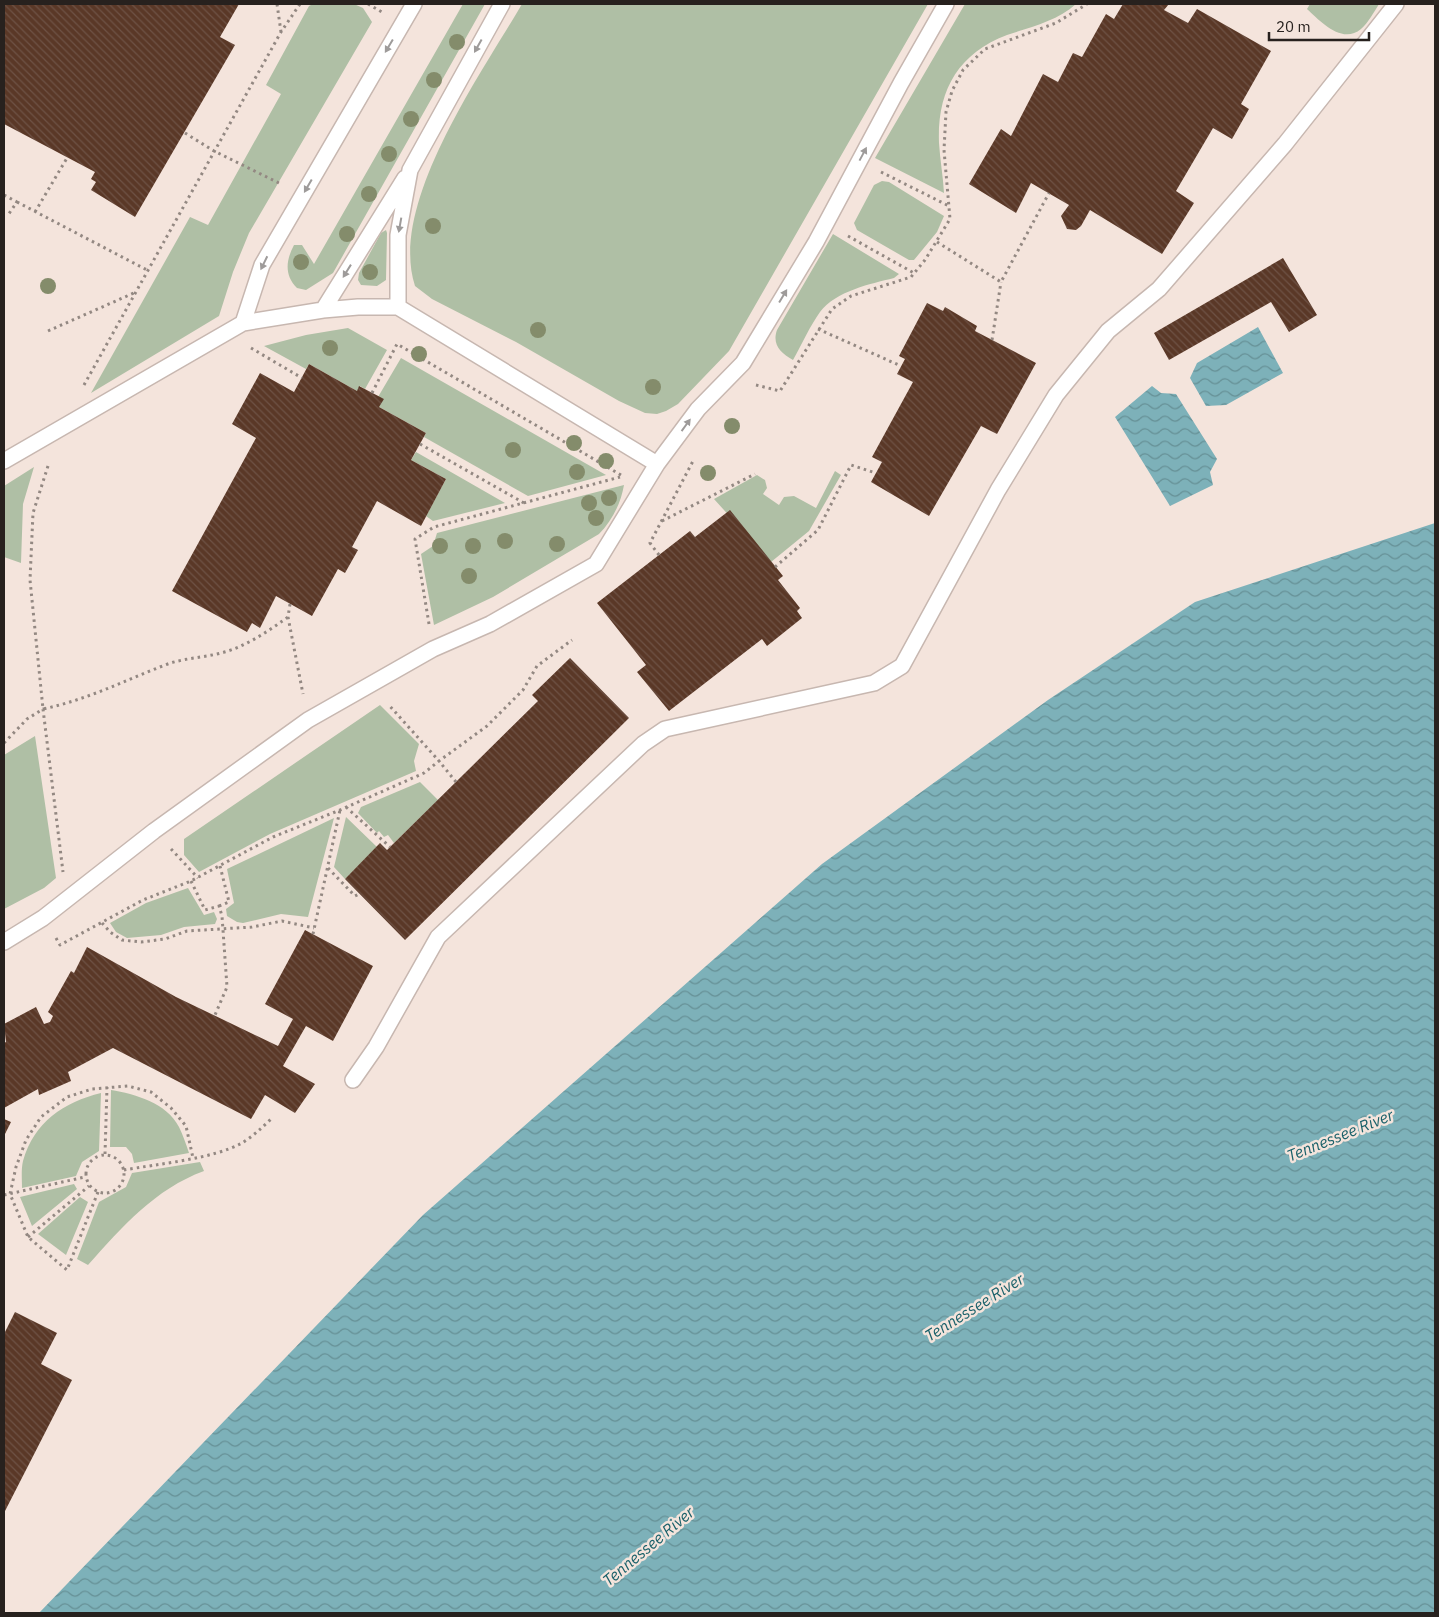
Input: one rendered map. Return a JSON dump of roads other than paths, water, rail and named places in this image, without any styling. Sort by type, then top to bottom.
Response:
[{"type":"lane","points":[[243,323],[262,265],[414,4]]},
{"type":"lane","points":[[323,310],[410,170],[502,4]]},
{"type":"lane","points":[[4,942],[43,918],[154,832],[308,720],[433,649],[490,624],[596,564],[657,464],[698,409],[743,363],[816,242],[901,82],[946,4]]},
{"type":"lane","points":[[353,1080],[376,1046],[438,937],[643,744],[665,729],[874,683],[902,666],[998,490],[1056,395],[1108,331],[1159,289],[1279,152],[1396,4]]},
{"type":"lane","points":[[398,307],[398,235],[410,170]]},
{"type":"lane","points":[[4,461],[243,323],[323,310],[358,307],[398,307],[657,464]]},
{"type":"water","points":[[1258,327],[1283,373],[1226,405],[1206,406],[1190,378],[1197,363]]},
{"type":"water","points":[[1152,386],[1161,393],[1176,394],[1217,459],[1210,472],[1213,485],[1170,506],[1115,417]]},
{"type":"water","name":"Tennessee River","points":[[1435,523],[1435,1613],[39,1613],[423,1215],[822,864],[1048,700],[1195,602]]}]
